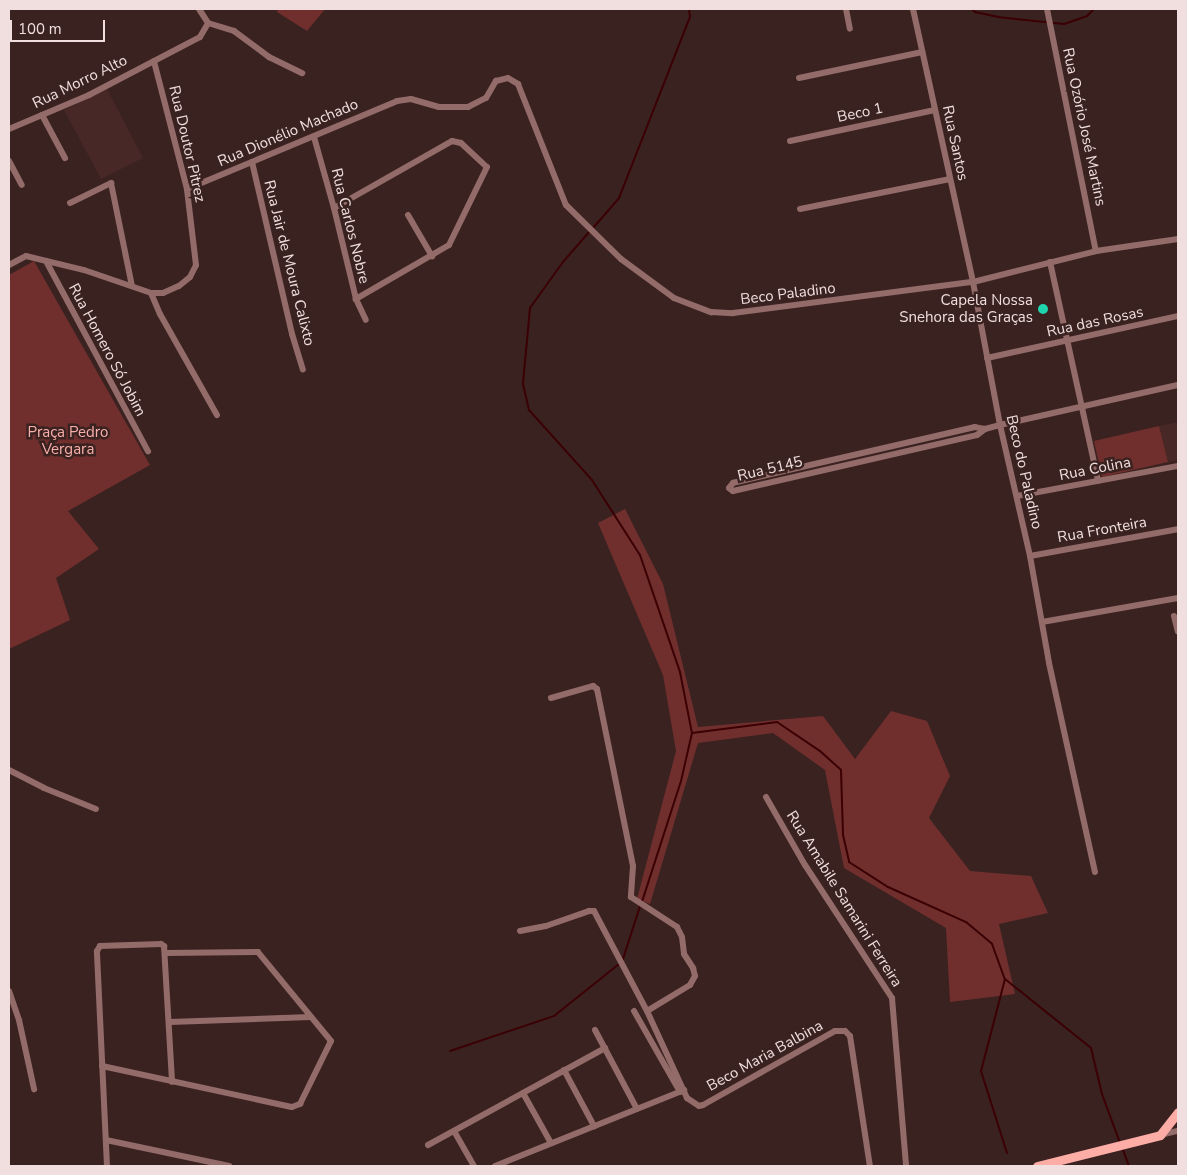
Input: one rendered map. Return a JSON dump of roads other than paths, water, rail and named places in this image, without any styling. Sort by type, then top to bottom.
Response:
[{"type":"main road","points":[[1037,1166],[1160,1135],[1178,1112]]},
{"type":"street","points":[[199,9],[208,23],[234,31],[269,57],[302,73]]},
{"type":"street","points":[[846,9],[850,29]]},
{"type":"street","name":"Rua Santos","points":[[913,9],[973,282]]},
{"type":"street","name":"Rua Ozório José Martins","points":[[1046,9],[1096,251]]},
{"type":"street","name":"Rua Morro Alto","points":[[9,129],[89,95],[200,37],[208,23]]},
{"type":"street","points":[[798,78],[922,52]]},
{"type":"street","name":"Rua Doutor Pitrez","points":[[151,293],[163,293],[180,286],[190,277],[196,265],[187,188],[154,61]]},
{"type":"street","name":"Beco Paladino","points":[[398,101],[411,99],[439,107],[468,107],[486,98],[496,81],[508,78],[515,82],[566,205],[621,259],[674,298],[712,312],[733,313],[973,282]]},
{"type":"street","name":"Rua Dionélio Machado","points":[[187,188],[398,101]]},
{"type":"street","name":"Beco 1","points":[[790,141],[935,110]]},
{"type":"street","points":[[42,115],[65,158]]},
{"type":"street","name":"Rua Carlos Nobre","points":[[314,137],[334,208],[356,299],[366,320]]},
{"type":"street","points":[[334,208],[452,141],[461,143],[486,164],[487,169],[449,245],[356,299]]},
{"type":"street","points":[[9,161],[22,185]]},
{"type":"street","name":"Rua Jair de Moura Calixto","points":[[252,162],[292,334],[303,369]]},
{"type":"street","points":[[800,209],[950,179]]},
{"type":"street","points":[[70,203],[110,183],[132,286]]},
{"type":"street","points":[[408,215],[432,256]]},
{"type":"street","points":[[973,282],[1096,251],[1178,239]]},
{"type":"street","points":[[9,265],[26,256],[84,270],[151,293],[160,314],[218,415]]},
{"type":"street","name":"Rua Homero Só Jobim","points":[[46,261],[148,451]]},
{"type":"street","points":[[1050,262],[1098,481]]},
{"type":"street","name":"Beco do Paladino","points":[[973,282],[1000,425],[1030,556],[1042,622],[1095,872]]},
{"type":"street","name":"Rua das Rosas","points":[[987,358],[1178,316]]},
{"type":"street","name":"Rua 5145","points":[[835,463],[733,491],[730,488],[733,483],[899,449],[975,427],[985,428],[1000,425],[1178,385]]},
{"type":"street","name":"Rua Colina","points":[[1017,496],[1178,466]]},
{"type":"street","name":"Rua Fronteira","points":[[1030,556],[1178,529]]},
{"type":"street","points":[[1042,622],[1178,598]]},
{"type":"street","points":[[1174,616],[1178,632]]},
{"type":"street","points":[[551,698],[593,686],[597,689],[633,866],[634,878],[630,897],[677,927],[682,938],[684,954],[693,968],[695,976],[690,985],[647,1011]]},
{"type":"street","points":[[9,770],[44,788],[96,809]]},
{"type":"street","name":"Rua Amabile Samarini Ferreira","points":[[766,796],[806,865],[892,998],[906,1166]]},
{"type":"street","name":"Beco Maria Balbina","points":[[520,930],[546,926],[594,911],[647,1011],[682,1091],[690,1102],[703,1105],[835,1031],[845,1030],[850,1036],[870,1166]]},
{"type":"street","points":[[107,1166],[98,947],[162,944],[166,953],[172,1082]]},
{"type":"street","points":[[102,1066],[297,1107],[300,1104],[330,1043],[256,951],[166,953]]},
{"type":"street","points":[[9,991],[34,1089]]},
{"type":"street","points":[[495,1166],[682,1091],[634,1011]]},
{"type":"street","points":[[170,1022],[311,1017]]},
{"type":"street","points":[[595,1030],[638,1109]]},
{"type":"street","points":[[428,1145],[605,1048]]},
{"type":"street","points":[[564,1070],[594,1126]]},
{"type":"street","points":[[523,1093],[551,1143]]},
{"type":"street","points":[[454,1130],[474,1166]]},
{"type":"street","points":[[1160,1135],[1178,1131]]},
{"type":"street","points":[[106,1140],[229,1166]]},
{"type":"waterway","points":[[593,228],[619,198],[690,17],[689,9]]},
{"type":"waterway","points":[[972,9],[975,12],[998,17],[1064,24],[1087,16],[1094,9]]},
{"type":"waterway","points":[[590,231],[563,262],[530,308],[523,384],[529,410],[592,480],[640,555],[680,672],[692,733],[681,781],[642,902]]},
{"type":"waterway","points":[[692,733],[777,722],[820,751],[841,770],[843,835],[849,862],[888,887],[966,922],[992,944],[1005,979],[981,1071],[1007,1153]]},
{"type":"waterway","points":[[623,959],[640,906]]},
{"type":"waterway","points":[[450,1051],[554,1016],[618,965]]},
{"type":"waterway","points":[[1005,979],[1091,1048],[1102,1094],[1120,1143]]},
{"type":"waterway","points":[[1122,1147],[1129,1166]]},
{"type":"place","name":"Capela Nossa Snehora das Graças","points":[[1043,309]]},
{"type":"park label","name":"Praça Pedro Vergara","points":[[68,440]]}]
